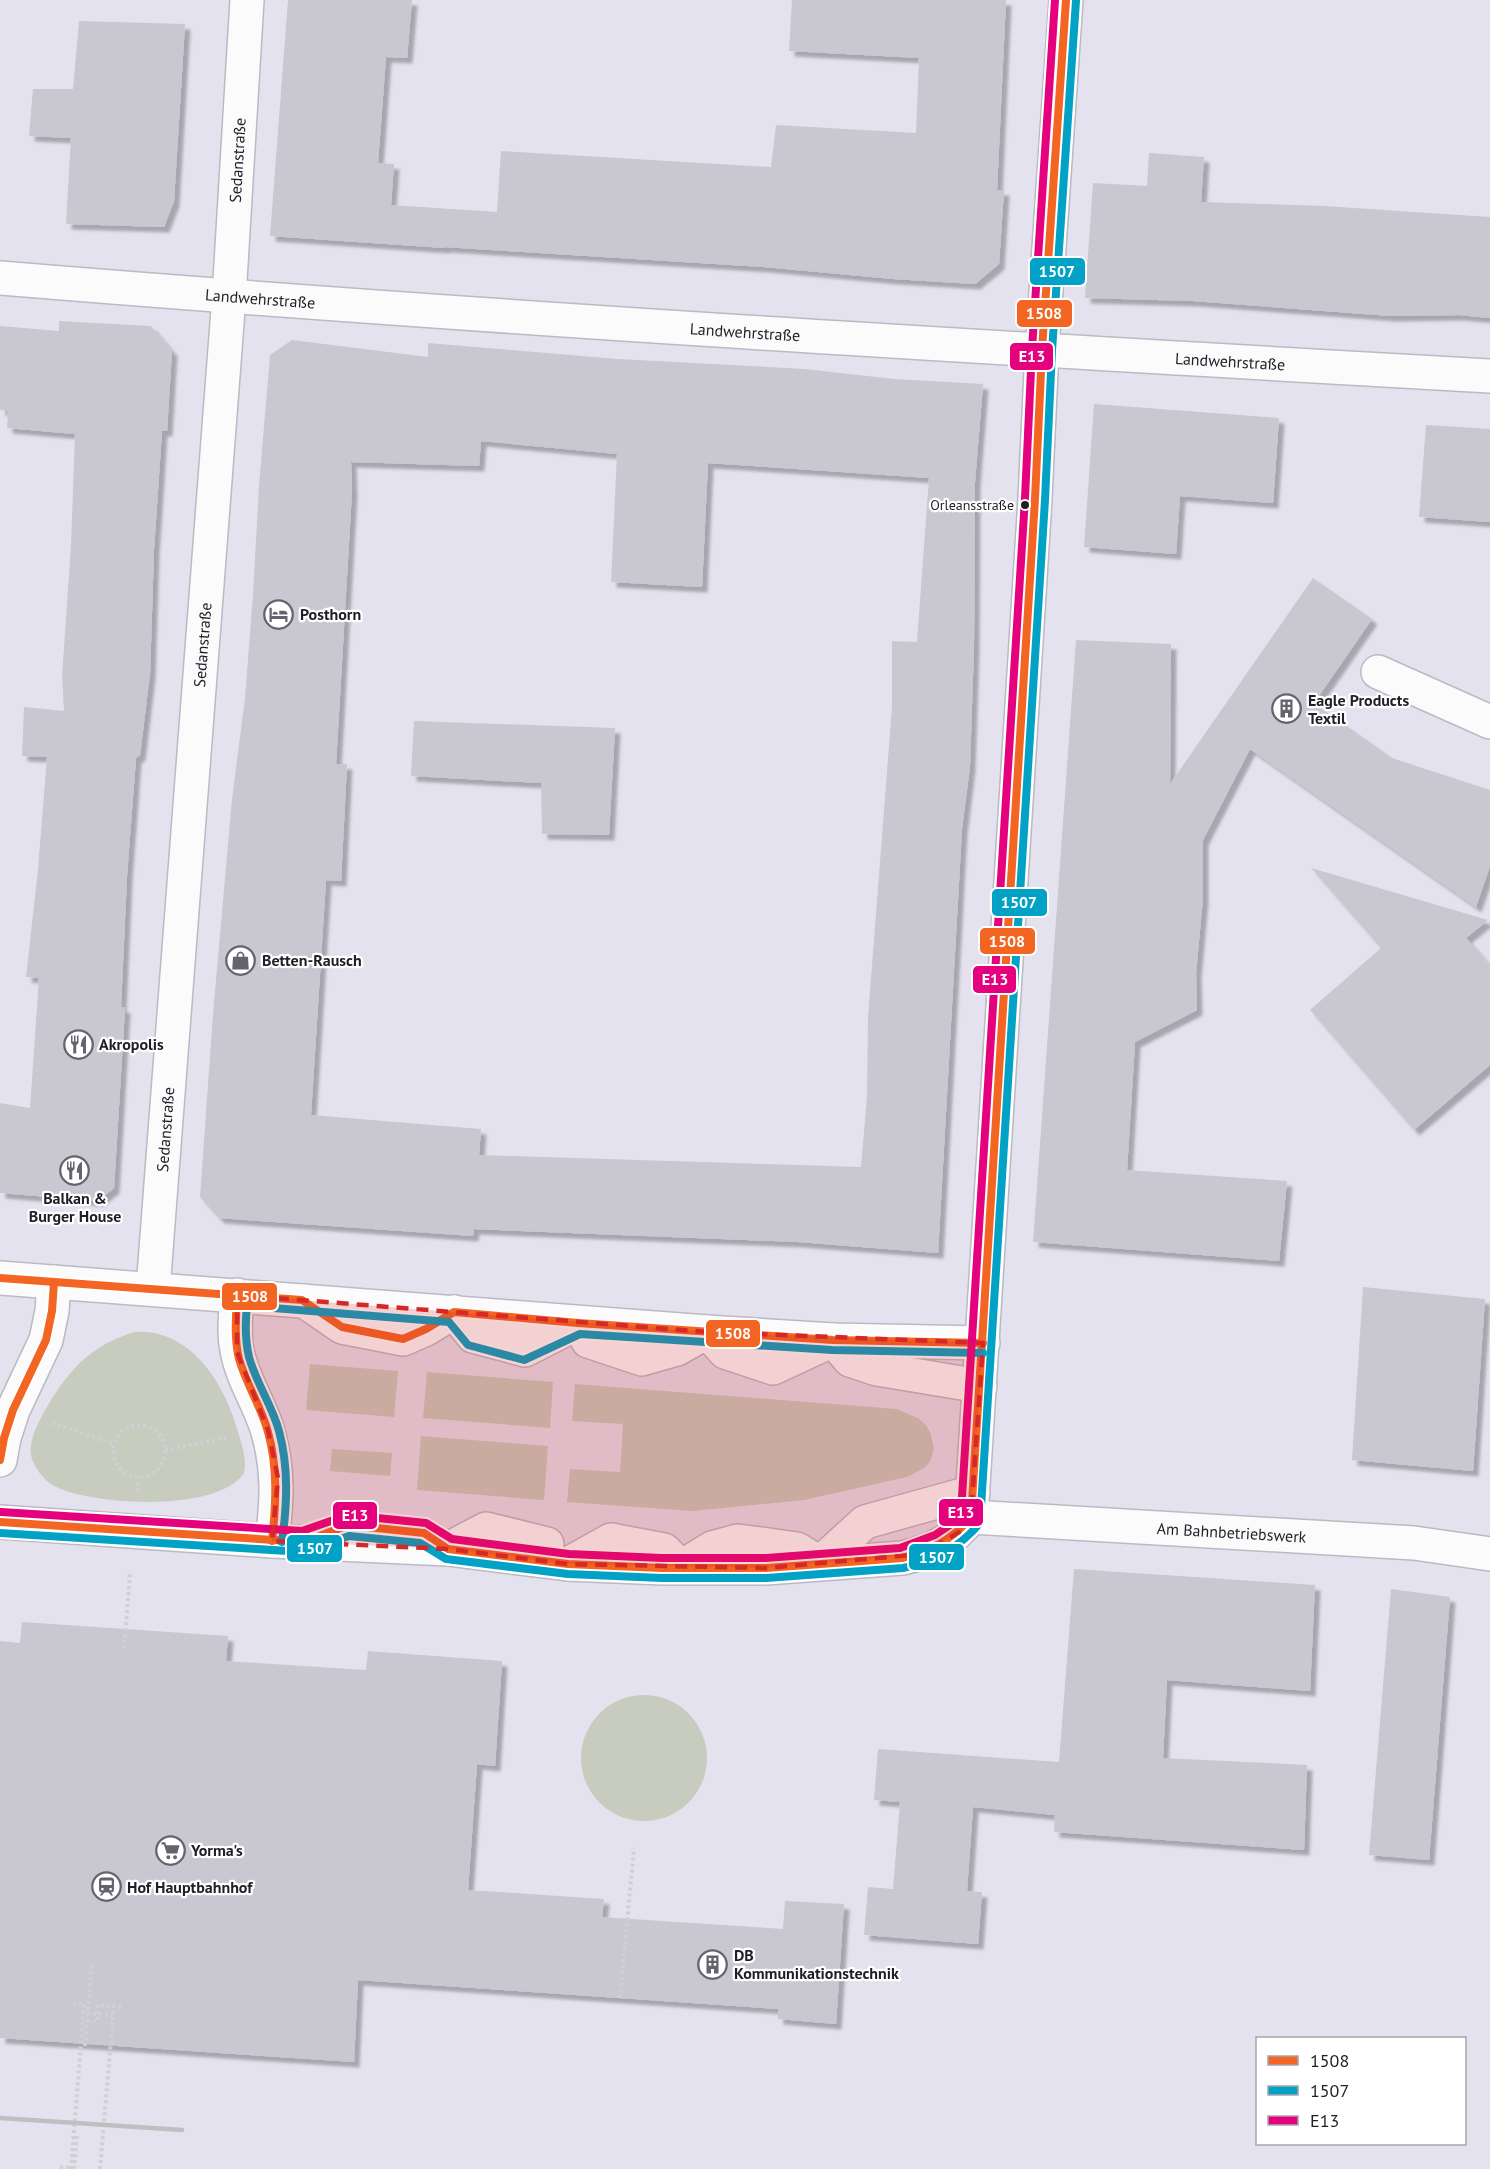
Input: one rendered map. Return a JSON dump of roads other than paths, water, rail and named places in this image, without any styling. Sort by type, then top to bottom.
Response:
[{"type":"street","name":"Sedanstraße","points":[[153,1289],[229,297],[247,0]]},
{"type":"street","points":[[0,1522],[272,1541],[448,1549],[568,1564],[662,1568],[766,1568],[902,1558],[922,1554],[944,1544],[961,1531],[972,1504],[1034,523],[1042,350],[1066,0]]},
{"type":"street","name":"Landwehrstraße","points":[[0,278],[229,297],[1042,350],[1490,376]]},
{"type":"street","points":[[1378,672],[1490,722]]},
{"type":"street","points":[[0,1278],[707,1332],[833,1340],[983,1343]]},
{"type":"street","points":[[0,1460],[13,1410],[46,1340],[52,1311],[54,1282]]},
{"type":"street","points":[[237,1295],[235,1336],[237,1352],[268,1430],[278,1478],[278,1498],[272,1541]]},
{"type":"street","points":[[833,1340],[850,1360],[868,1366],[980,1386]]},
{"type":"street","name":"Am Bahnbetriebswerk","points":[[820,1563],[865,1522],[972,1504],[1414,1543],[1490,1554]]},
{"type":"railway","points":[[0,2118],[182,2130]]},
{"type":"place","name":"Orleansstraße","points":[[1025,505]]},
{"type":"place","name":"Posthorn","points":[[279,614]]},
{"type":"place","name":"Eagle Products Textil","points":[[1287,709]]},
{"type":"place","name":"Betten-Rausch","points":[[241,960]]},
{"type":"place","name":"Akropolis","points":[[78,1044]]},
{"type":"place","name":"Balkan & Burger House","points":[[75,1170]]},
{"type":"place","name":"Yorma's","points":[[170,1850]]},
{"type":"place","name":"Hof Hauptbahnhof","points":[[106,1887]]},
{"type":"place","name":"DB Kommunikationstechnik","points":[[713,1964]]}]
